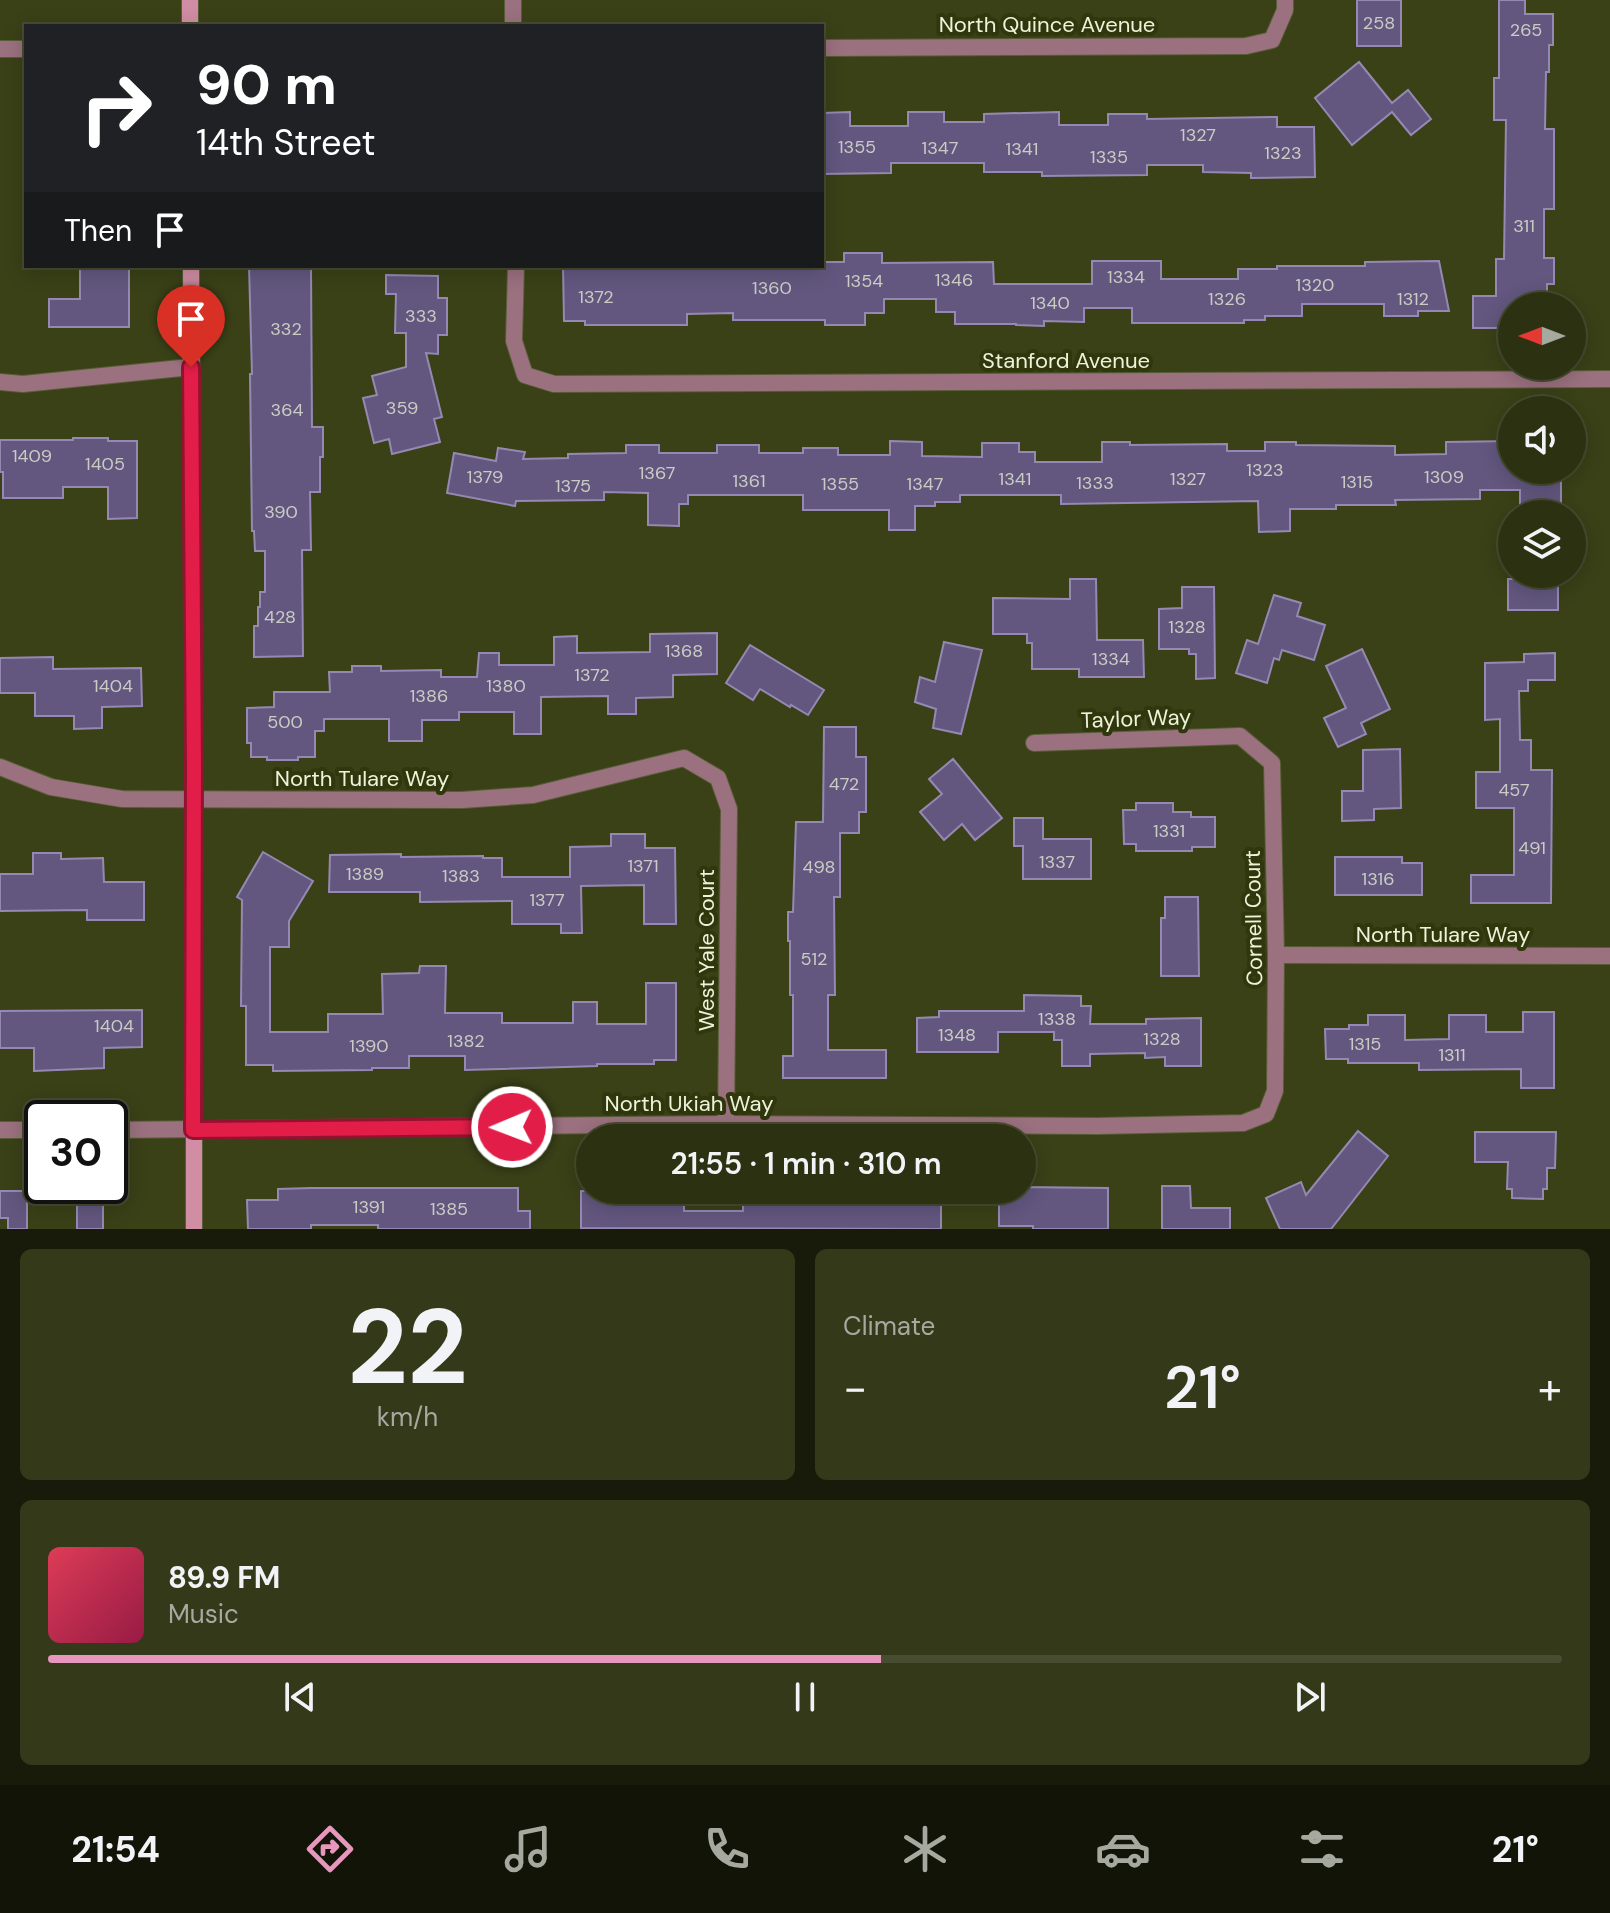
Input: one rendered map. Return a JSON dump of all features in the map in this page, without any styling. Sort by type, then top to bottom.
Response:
[{"type":"street","points":[[190,0],[190,24]]},
{"type":"street","points":[[513,0],[513,24]]},
{"type":"street","name":"North Quince Avenue","points":[[824,48],[1246,46],[1272,40],[1285,10],[1285,0]]},
{"type":"street","points":[[0,49],[24,49]]},
{"type":"street","points":[[191,268],[194,1229]]},
{"type":"street","name":"Stanford Avenue","points":[[516,268],[514,341],[525,375],[554,384],[1610,379]]},
{"type":"street","points":[[0,382],[23,384],[191,367]]},
{"type":"street","name":"Taylor Way","points":[[1034,743],[1240,736]]},
{"type":"street","name":"Cornell Court","points":[[1240,736],[1272,763],[1275,1091],[1266,1114]]},
{"type":"street","name":"North Tulare Way","points":[[0,767],[51,787],[122,799],[462,800],[533,795],[684,758],[718,778]]},
{"type":"street","name":"West Yale Court","points":[[718,778],[729,809],[726,1124]]},
{"type":"street","name":"North Tulare Way","points":[[1276,955],[1610,956]]},
{"type":"street","name":"North Ukiah Way","points":[[1036,1126],[1243,1123],[1266,1114]]},
{"type":"street","name":"North Ukiah Way","points":[[128,1130],[576,1126]]},
{"type":"street","points":[[0,1130],[24,1130]]},
{"type":"building","points":[[1357,0],[1401,0],[1401,46],[1357,46]]},
{"type":"building","points":[[1499,0],[1525,0],[1525,14],[1553,14],[1553,45],[1549,45],[1549,72],[1546,72],[1545,129],[1554,129],[1554,209],[1544,209],[1544,258],[1554,258],[1554,284],[1547,284],[1547,292],[1498,292],[1498,328],[1473,328],[1473,296],[1496,296],[1496,259],[1504,259],[1506,120],[1494,120],[1494,78],[1499,78]]},
{"type":"building","points":[[1359,62],[1392,103],[1408,90],[1431,119],[1411,135],[1392,112],[1352,145],[1315,98]]},
{"type":"building","points":[[850,112],[850,126],[908,126],[908,112],[944,112],[944,122],[984,122],[984,114],[1059,112],[1059,125],[1108,125],[1108,114],[1147,114],[1147,119],[1277,117],[1277,127],[1314,127],[1315,177],[1251,178],[1251,173],[1203,172],[1203,165],[1147,165],[1147,175],[1042,176],[1042,172],[984,172],[984,163],[891,163],[891,173],[824,174],[824,113]]},
{"type":"building","points":[[844,253],[882,253],[882,263],[993,262],[994,284],[1092,284],[1092,261],[1161,261],[1161,279],[1238,279],[1238,269],[1439,261],[1449,311],[1418,311],[1418,316],[1384,316],[1384,304],[1302,304],[1302,316],[1265,316],[1265,320],[1244,320],[1244,323],[1132,323],[1132,308],[1084,308],[1084,322],[1044,321],[1044,326],[955,324],[955,312],[936,312],[936,299],[884,299],[884,313],[865,313],[865,325],[825,325],[825,320],[733,320],[733,313],[687,314],[687,325],[585,325],[585,321],[564,321],[563,268],[824,268],[825,262],[844,262]]},
{"type":"building","points":[[80,268],[129,268],[129,327],[49,327],[49,299],[80,299]]},
{"type":"building","points":[[249,268],[311,268],[312,427],[323,427],[323,457],[320,457],[320,492],[310,492],[311,550],[302,550],[303,656],[254,657],[254,626],[258,626],[260,592],[265,592],[265,551],[255,551],[252,531]]},
{"type":"building","points":[[386,275],[438,276],[438,298],[447,298],[447,335],[438,335],[438,354],[426,353],[442,417],[434,419],[440,442],[392,454],[389,439],[374,443],[363,398],[377,395],[372,376],[406,367],[406,333],[395,333],[396,294],[386,294]]},
{"type":"building","points":[[73,438],[137,441],[137,518],[108,519],[108,487],[63,487],[63,498],[3,498],[0,440]]},
{"type":"building","points":[[890,441],[922,442],[922,456],[982,457],[982,443],[1019,443],[1019,452],[1035,452],[1035,462],[1102,462],[1102,442],[1130,442],[1130,445],[1227,444],[1227,451],[1265,451],[1265,442],[1395,446],[1395,455],[1446,454],[1446,442],[1498,441],[1498,484],[1561,484],[1561,500],[1520,500],[1520,490],[1480,490],[1480,499],[1395,500],[1396,505],[1290,509],[1290,531],[1259,532],[1258,501],[1061,504],[1061,495],[960,495],[960,502],[915,506],[915,530],[889,530],[889,510],[803,510],[803,495],[688,495],[688,504],[679,504],[679,526],[648,525],[648,493],[604,492],[604,500],[516,501],[515,506],[447,493],[454,453],[496,461],[498,448],[525,452],[523,459],[626,453],[626,445],[659,445],[659,453],[717,453],[717,445],[759,445],[759,453],[803,453],[803,448],[838,448],[838,455],[890,455]]},
{"type":"building","points":[[1070,579],[1096,579],[1097,640],[1143,640],[1144,677],[1079,677],[1079,669],[1032,669],[1032,643],[1027,643],[1027,634],[993,634],[993,598],[1070,599]]},
{"type":"building","points":[[1182,587],[1214,587],[1215,678],[1196,679],[1196,654],[1189,654],[1189,649],[1159,649],[1159,609],[1182,608]]},
{"type":"building","points":[[1508,588],[1558,588],[1558,610],[1508,610]]},
{"type":"building","points":[[1274,595],[1301,603],[1297,616],[1325,625],[1314,660],[1282,650],[1279,660],[1274,658],[1267,683],[1236,673],[1247,640],[1258,644]]},
{"type":"building","points":[[717,633],[717,674],[673,675],[673,697],[636,698],[636,714],[608,714],[608,696],[541,697],[541,734],[514,734],[514,712],[459,712],[459,720],[422,720],[422,741],[389,741],[389,719],[324,719],[324,731],[315,731],[315,757],[298,757],[298,760],[251,757],[251,743],[247,743],[247,708],[274,707],[274,692],[330,692],[329,672],[352,672],[352,666],[381,666],[381,671],[441,670],[441,677],[477,677],[479,653],[499,653],[499,665],[554,665],[554,637],[577,636],[577,653],[650,652],[650,634]]},
{"type":"building","points":[[944,642],[982,650],[961,734],[933,728],[936,709],[915,702],[920,677],[935,682]]},
{"type":"building","points":[[750,645],[824,690],[808,715],[760,689],[753,700],[726,683]]},
{"type":"building","points":[[1362,649],[1390,709],[1361,723],[1366,734],[1338,747],[1324,718],[1346,708],[1326,666]]},
{"type":"building","points":[[1555,653],[1555,680],[1528,680],[1528,691],[1519,691],[1520,740],[1531,740],[1531,770],[1552,770],[1551,903],[1471,903],[1471,875],[1514,875],[1514,808],[1476,808],[1476,772],[1500,772],[1500,719],[1485,720],[1485,663],[1524,662],[1524,654]]},
{"type":"building","points":[[53,657],[53,669],[141,668],[142,706],[102,707],[102,728],[74,729],[74,716],[35,716],[35,693],[0,693],[0,658]]},
{"type":"building","points":[[824,727],[856,727],[856,757],[866,757],[866,812],[859,812],[859,833],[840,833],[840,897],[834,897],[835,995],[828,995],[828,1050],[886,1050],[886,1078],[783,1078],[783,1056],[793,1056],[788,912],[793,912],[796,822],[823,822]]},
{"type":"building","points":[[1400,749],[1401,808],[1374,809],[1374,820],[1342,821],[1342,791],[1363,791],[1363,750]]},
{"type":"building","points":[[953,759],[1002,818],[975,840],[962,824],[944,840],[920,812],[942,794],[929,779]]},
{"type":"building","points":[[1136,803],[1173,803],[1173,812],[1191,812],[1191,817],[1215,817],[1215,847],[1192,847],[1192,851],[1136,851],[1136,844],[1124,844],[1123,810],[1136,810]]},
{"type":"building","points":[[1014,818],[1043,818],[1043,839],[1091,839],[1091,879],[1023,879],[1023,846],[1014,846]]},
{"type":"building","points":[[611,834],[645,834],[645,848],[675,848],[676,924],[644,924],[644,885],[581,886],[582,933],[561,933],[561,924],[512,924],[512,901],[420,902],[420,892],[329,892],[330,855],[483,856],[502,858],[502,877],[570,877],[570,847],[611,846]]},
{"type":"building","points":[[263,852],[313,881],[289,921],[289,947],[270,947],[270,1032],[328,1032],[328,1014],[383,1014],[382,974],[419,973],[420,966],[446,966],[445,1013],[502,1013],[502,1023],[573,1023],[573,1002],[597,1002],[597,1024],[646,1024],[646,983],[676,983],[676,1060],[654,1060],[654,1064],[465,1070],[465,1056],[409,1056],[409,1068],[372,1070],[273,1071],[273,1065],[246,1065],[246,1006],[241,1006],[242,900],[237,897]]},
{"type":"building","points":[[33,853],[61,853],[61,859],[103,858],[104,882],[144,882],[144,920],[87,920],[87,910],[0,911],[0,874],[33,874]]},
{"type":"building","points":[[1335,857],[1402,857],[1402,863],[1422,863],[1422,895],[1335,895]]},
{"type":"building","points":[[1165,897],[1198,897],[1199,976],[1161,976],[1161,918],[1165,918]]},
{"type":"building","points":[[1024,995],[1081,996],[1081,1006],[1091,1006],[1090,1024],[1146,1024],[1146,1019],[1201,1018],[1201,1066],[1165,1066],[1165,1057],[1145,1058],[1145,1053],[1090,1054],[1090,1066],[1062,1066],[1062,1040],[1054,1040],[1054,1032],[998,1032],[998,1052],[917,1052],[917,1018],[939,1017],[939,1011],[1024,1011]]},
{"type":"building","points":[[142,1010],[142,1047],[104,1048],[104,1068],[34,1071],[34,1048],[0,1048],[0,1011]]},
{"type":"building","points":[[1523,1012],[1554,1012],[1554,1088],[1521,1088],[1521,1069],[1419,1070],[1419,1063],[1348,1063],[1348,1059],[1326,1059],[1325,1029],[1368,1025],[1368,1015],[1405,1015],[1405,1040],[1449,1039],[1449,1015],[1486,1015],[1486,1032],[1523,1032]]},
{"type":"building","points":[[1358,1131],[1388,1156],[1331,1229],[1280,1229],[1266,1198],[1301,1182],[1306,1195]]},
{"type":"building","points":[[1475,1132],[1556,1132],[1555,1168],[1547,1168],[1547,1189],[1543,1189],[1543,1199],[1512,1198],[1512,1189],[1507,1189],[1508,1162],[1475,1162]]},
{"type":"building","points":[[1162,1186],[1190,1186],[1191,1208],[1230,1208],[1230,1229],[1162,1229]]},
{"type":"building","points":[[1036,1187],[1108,1188],[1108,1229],[999,1226],[999,1204],[1036,1204]]},
{"type":"building","points":[[518,1188],[518,1211],[530,1211],[530,1229],[378,1229],[378,1225],[311,1225],[311,1229],[248,1229],[247,1200],[278,1200],[278,1189]]},
{"type":"building","points":[[0,1191],[24,1191],[27,1229],[8,1229],[8,1218],[0,1218]]},
{"type":"building","points":[[77,1204],[103,1204],[103,1229],[77,1229]]},
{"type":"building","points":[[581,1204],[684,1204],[684,1211],[743,1211],[743,1204],[941,1204],[941,1229],[581,1228]]},
{"type":"route","points":[[191,367],[193,1130],[512,1127]]}]
